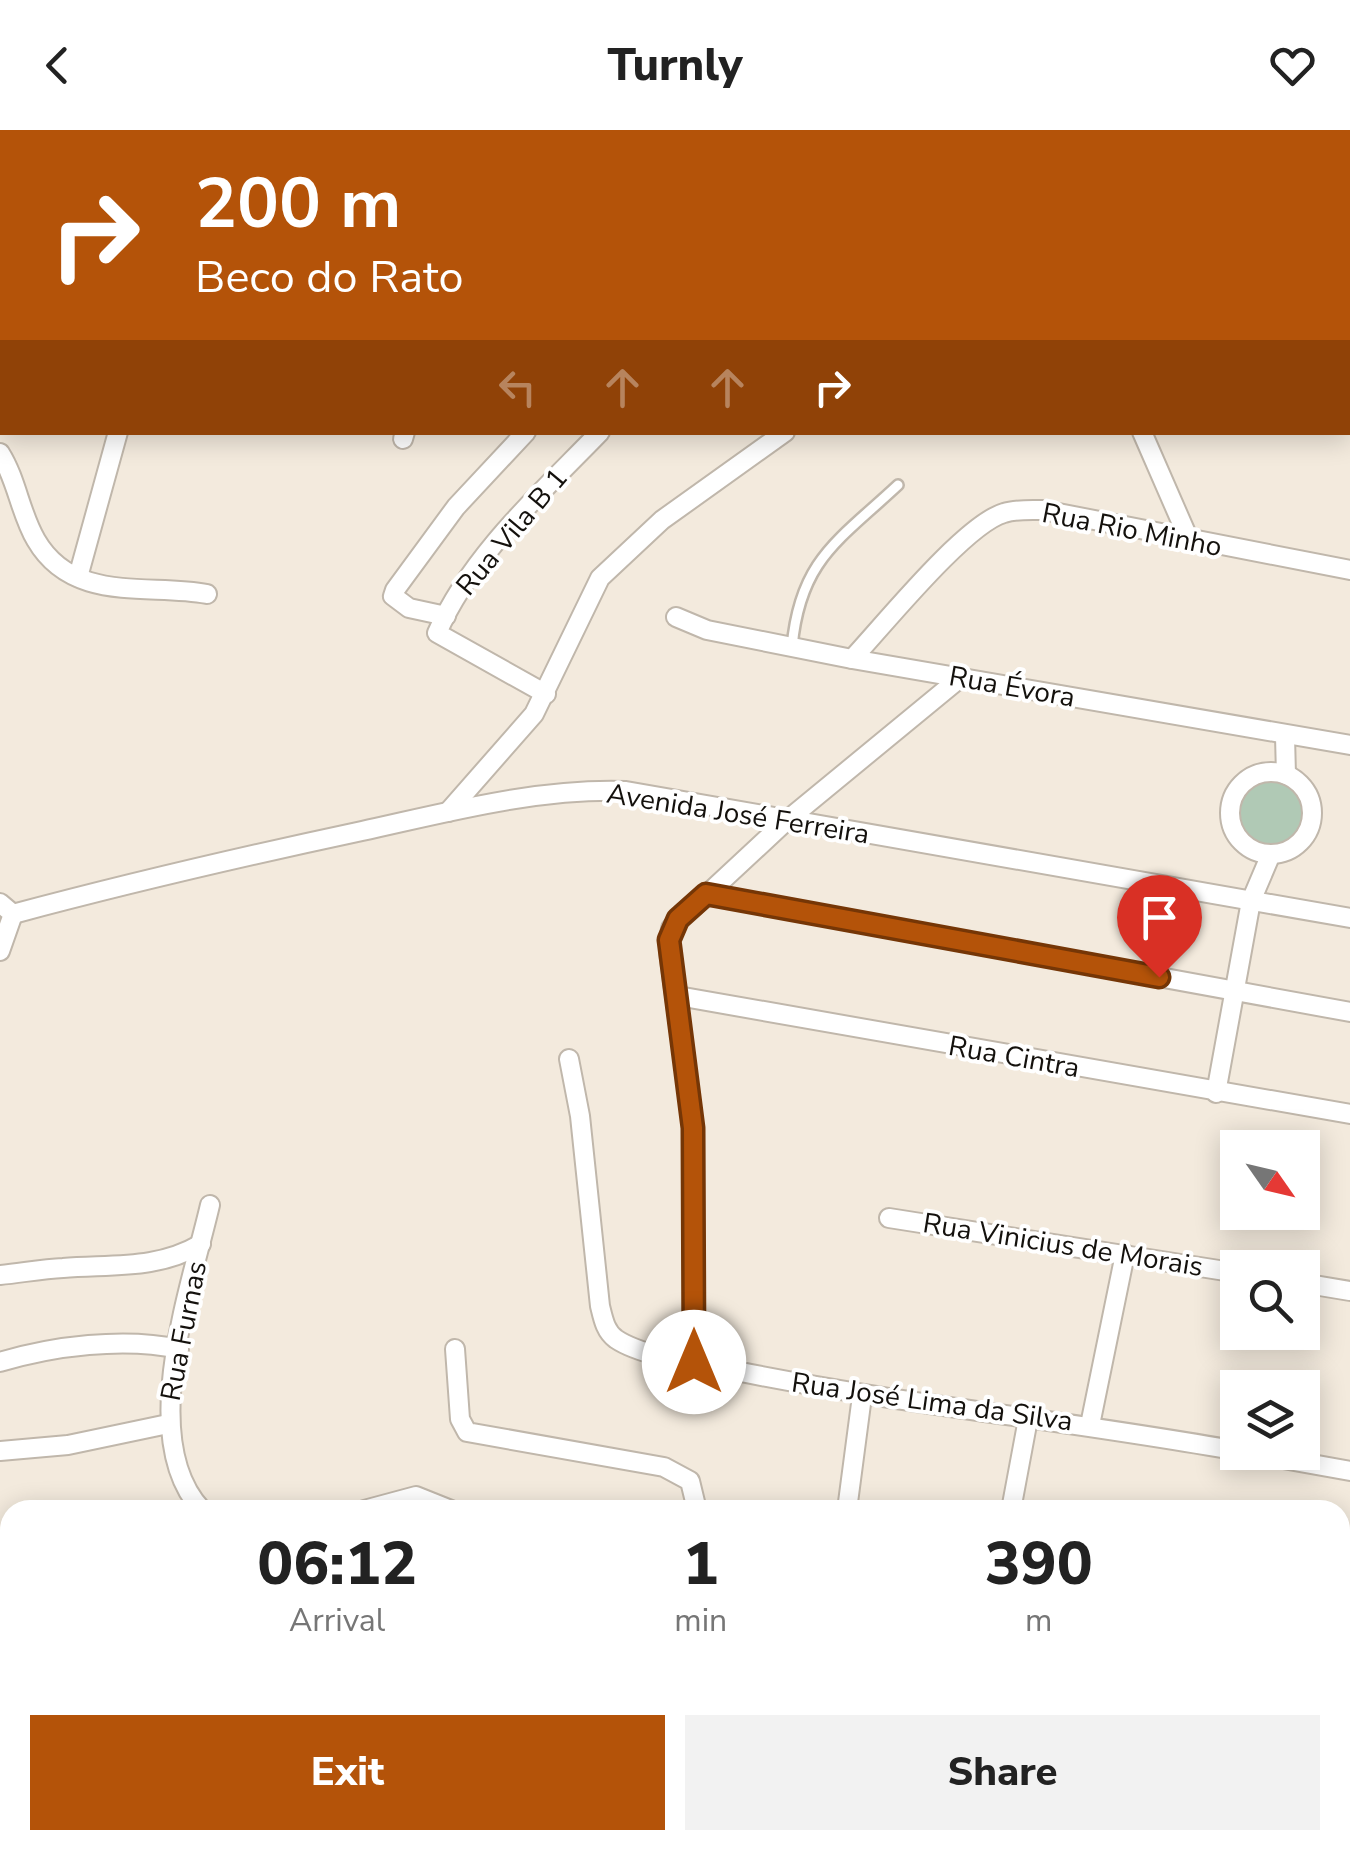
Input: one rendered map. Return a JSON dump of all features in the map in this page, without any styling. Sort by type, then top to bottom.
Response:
[{"type":"street","points":[[78,577],[117,435]]},
{"type":"street","points":[[446,616],[400,604],[393,596],[395,590],[456,507],[523,435]]},
{"type":"street","name":"Rua Vila B 1","points":[[546,694],[437,633],[458,594],[524,512],[597,435]]},
{"type":"street","points":[[448,812],[518,736],[546,694],[600,578],[662,520],[781,435]]},
{"type":"street","points":[[1143,435],[1190,542]]},
{"type":"street","points":[[0,454],[34,538],[52,560],[78,577],[122,590],[165,588],[208,594]]},
{"type":"street","name":"Rua Rio Minho","points":[[852,659],[960,546],[986,521],[1004,512],[1043,510],[1346,574]]},
{"type":"street","name":"Rua Évora","points":[[676,617],[706,630],[852,659],[1350,746]]},
{"type":"street","points":[[694,1362],[693,1128],[669,952],[671,928],[786,822],[960,678]]},
{"type":"street","points":[[1285,736],[1286,775]]},
{"type":"street","points":[[1273,772],[1286,775],[1305,790],[1312,814],[1304,838],[1284,852],[1272,854],[1247,846],[1232,825],[1233,800],[1248,780],[1273,772]]},
{"type":"street","name":"Avenida José Ferreira","points":[[6,908],[448,812],[595,790],[626,792],[1350,918]]},
{"type":"street","points":[[1216,1093],[1252,901],[1272,854]]},
{"type":"street","points":[[706,894],[1350,1012]]},
{"type":"street","points":[[0,951],[6,908]]},
{"type":"street","name":"Rua Cintra","points":[[678,996],[1350,1114]]},
{"type":"street","name":"Rua José Lima da Silva","points":[[569,1059],[604,1321],[618,1341],[694,1362],[862,1396],[1090,1425],[1220,1448]]},
{"type":"street","name":"Rua Furnas","points":[[196,1500],[184,1481],[168,1424],[179,1348],[210,1205]]},
{"type":"street","name":"Rua Vinicius de Morais","points":[[889,1218],[1220,1270]]},
{"type":"street","points":[[0,1275],[64,1268],[122,1269],[183,1255],[200,1244]]},
{"type":"street","points":[[1090,1425],[1125,1254]]},
{"type":"street","points":[[1320,1286],[1350,1291]]},
{"type":"street","points":[[0,1362],[90,1347],[155,1343],[179,1348]]},
{"type":"street","points":[[455,1349],[460,1420],[467,1432],[664,1467],[690,1481],[695,1500]]},
{"type":"street","points":[[848,1500],[862,1396]]},
{"type":"street","points":[[1014,1500],[1028,1419]]},
{"type":"street","points":[[0,1450],[68,1445],[168,1424]]},
{"type":"street","name":"Rua José Lima da Silva","points":[[1320,1466],[1350,1472]]},
{"type":"street","points":[[401,1500],[416,1496],[426,1500]]},
{"type":"lane","points":[[792,647],[796,607],[805,580],[898,485]]},
{"type":"green space","points":[[1272,777],[1297,787],[1307,812],[1297,837],[1272,847],[1247,837],[1237,812],[1247,787]]},
{"type":"route","points":[[694,1362],[693,1128],[669,940],[678,919],[706,894],[1159,977]]}]
